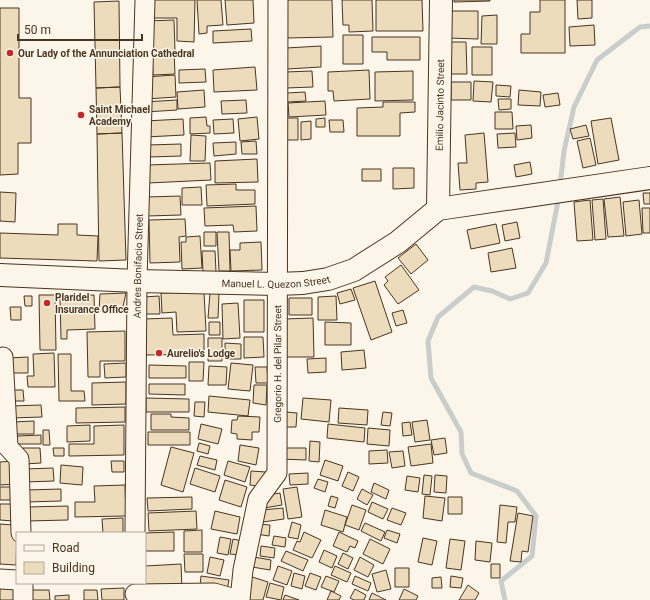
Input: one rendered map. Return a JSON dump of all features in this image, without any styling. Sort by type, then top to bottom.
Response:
[{"type":"main road","name":"Emilio Jacinto Street","points":[[438,209],[441,0]]},
{"type":"main road","points":[[438,209],[650,178]]},
{"type":"main road","name":"Manuel L. Quezon Street","points":[[0,275],[137,281],[277,284],[303,283],[328,279],[354,270],[398,242],[438,209]]},
{"type":"street","name":"Andres Bonifacio Street","points":[[135,532],[137,281],[145,0]]},
{"type":"street","name":"Gregorio H. del Pilar Street","points":[[239,600],[243,570],[258,499],[277,473],[278,0]]},
{"type":"street","points":[[3,357],[8,447],[7,455],[19,459],[21,532]]},
{"type":"street","points":[[0,579],[16,580]]},
{"type":"street","points":[[23,584],[23,600]]},
{"type":"street","points":[[135,592],[214,593],[239,600]]},
{"type":"building","points":[[148,0],[195,0],[194,42],[177,41],[177,18],[148,18]]},
{"type":"building","points":[[197,0],[221,0],[223,25],[207,26],[207,33],[199,34]]},
{"type":"building","points":[[225,0],[253,0],[254,23],[227,25]]},
{"type":"building","points":[[285,0],[332,0],[333,37],[286,38]]},
{"type":"building","points":[[342,0],[372,0],[373,31],[349,32],[349,25],[343,25]]},
{"type":"building","points":[[376,0],[422,0],[423,31],[376,31]]},
{"type":"building","points":[[454,0],[490,0],[490,1],[454,2]]},
{"type":"building","points":[[540,0],[565,0],[565,53],[521,53],[521,34],[530,34],[530,12],[540,12]]},
{"type":"building","points":[[577,0],[592,0],[592,18],[578,19]]},
{"type":"building","points":[[119,1],[120,87],[96,88],[94,2]]},
{"type":"building","name":"Our Lady of the Annunciation Cathedral","points":[[0,8],[19,8],[19,98],[31,98],[31,143],[18,143],[18,174],[0,175]]},
{"type":"building","points":[[448,11],[478,11],[478,39],[448,38]]},
{"type":"building","points":[[497,15],[497,44],[481,44],[482,16]]},
{"type":"building","points":[[174,20],[175,51],[148,52],[147,21]]},
{"type":"building","points":[[594,25],[595,45],[570,46],[569,27]]},
{"type":"building","points":[[251,29],[252,41],[213,43],[213,31]]},
{"type":"building","points":[[343,35],[363,35],[363,64],[343,64]]},
{"type":"building","points":[[372,37],[420,37],[420,60],[387,60],[387,52],[372,52]]},
{"type":"building","points":[[451,42],[466,42],[467,74],[451,74]]},
{"type":"building","points":[[321,46],[321,67],[287,69],[286,48]]},
{"type":"building","points":[[472,47],[492,47],[492,75],[472,75]]},
{"type":"building","points":[[174,52],[175,74],[153,75],[152,53]]},
{"type":"building","points":[[255,67],[257,90],[214,92],[213,70]]},
{"type":"building","points":[[205,69],[206,82],[179,83],[179,70]]},
{"type":"building","points":[[369,70],[370,99],[334,101],[333,91],[328,91],[328,72]]},
{"type":"building","points":[[312,71],[313,87],[286,88],[285,72]]},
{"type":"building","points":[[413,71],[413,100],[375,101],[375,72]]},
{"type":"building","points":[[175,75],[176,97],[146,99],[145,77]]},
{"type":"building","points":[[474,81],[493,82],[491,102],[473,101]]},
{"type":"building","points":[[451,82],[471,82],[471,100],[451,100]]},
{"type":"building","points":[[496,85],[511,86],[510,97],[496,96]]},
{"type":"building","points":[[120,87],[122,133],[97,134],[96,88]]},
{"type":"building","points":[[204,90],[205,107],[178,109],[177,92]]},
{"type":"building","points":[[519,90],[541,92],[540,106],[518,105]]},
{"type":"building","points":[[305,92],[306,101],[287,102],[287,93]]},
{"type":"building","points":[[558,93],[560,105],[545,107],[543,95]]},
{"type":"building","points":[[498,99],[511,99],[511,109],[499,110]]},
{"type":"building","points":[[177,100],[177,110],[145,112],[144,102]]},
{"type":"building","points":[[246,100],[247,113],[222,114],[221,101]]},
{"type":"building","points":[[325,101],[326,115],[289,117],[288,103]]},
{"type":"building","points":[[383,102],[415,102],[415,112],[400,113],[400,136],[357,136],[357,108],[383,107]]},
{"type":"building","points":[[495,112],[512,112],[513,129],[495,129]]},
{"type":"building","points":[[206,117],[207,126],[210,126],[210,133],[190,134],[190,118]]},
{"type":"building","points":[[257,117],[259,139],[240,141],[238,119]]},
{"type":"building","points":[[285,118],[298,118],[298,140],[285,140]]},
{"type":"building","points":[[325,118],[325,127],[316,127],[316,119]]},
{"type":"building","points":[[611,118],[619,160],[598,164],[591,121]]},
{"type":"building","points":[[183,119],[184,135],[146,137],[145,121]]},
{"type":"building","points":[[233,119],[234,133],[214,134],[213,120]]},
{"type":"building","points":[[329,120],[343,120],[344,132],[330,132]]},
{"type":"building","points":[[311,121],[311,139],[301,140],[301,122]]},
{"type":"building","points":[[531,125],[532,138],[517,140],[516,126]]},
{"type":"building","points":[[586,125],[589,136],[573,139],[570,129]]},
{"type":"building","points":[[122,133],[126,260],[99,261],[97,134]]},
{"type":"building","points":[[484,133],[488,182],[476,183],[476,189],[460,190],[458,163],[467,163],[465,135]]},
{"type":"building","points":[[515,133],[516,147],[498,148],[497,134]]},
{"type":"building","points":[[191,135],[206,136],[205,161],[190,161]]},
{"type":"building","points":[[590,138],[596,165],[583,168],[577,141]]},
{"type":"building","points":[[256,141],[257,154],[242,154],[241,142]]},
{"type":"building","points":[[236,142],[236,154],[214,156],[213,143]]},
{"type":"building","points":[[181,144],[181,156],[149,157],[148,145]]},
{"type":"building","points":[[257,159],[258,182],[215,183],[215,161]]},
{"type":"building","points":[[530,162],[532,174],[516,177],[514,165]]},
{"type":"building","points":[[210,163],[211,180],[148,183],[147,165]]},
{"type":"building","points":[[393,168],[414,168],[414,188],[393,189]]},
{"type":"building","points":[[362,169],[381,169],[381,181],[362,181]]},
{"type":"building","points":[[236,184],[236,190],[255,190],[255,204],[207,206],[206,185]]},
{"type":"building","points":[[201,187],[202,205],[182,205],[182,188]]},
{"type":"building","points":[[0,192],[16,193],[15,222],[0,221]]},
{"type":"building","points":[[643,193],[650,193],[650,204],[644,204]]},
{"type":"building","points":[[180,196],[181,215],[147,216],[147,197]]},
{"type":"building","points":[[620,197],[624,236],[608,237],[604,199]]},
{"type":"building","points":[[603,199],[606,239],[595,240],[592,200]]},
{"type":"building","points":[[590,200],[593,240],[577,241],[574,202]]},
{"type":"building","points":[[639,200],[642,234],[626,236],[623,202]]},
{"type":"building","points":[[256,206],[257,231],[234,232],[233,225],[205,226],[204,208]]},
{"type":"building","points":[[642,208],[650,208],[650,233],[643,233]]},
{"type":"building","points":[[185,219],[186,236],[179,237],[180,262],[150,263],[149,220]]},
{"type":"building","points":[[517,222],[520,238],[505,241],[502,225]]},
{"type":"building","points":[[58,224],[77,224],[77,235],[98,236],[97,261],[0,258],[0,233],[58,235]]},
{"type":"building","points":[[496,224],[500,243],[471,249],[467,230]]},
{"type":"building","points":[[204,232],[216,232],[216,246],[204,246]]},
{"type":"building","points":[[217,232],[229,232],[230,271],[219,271]]},
{"type":"building","points":[[200,236],[202,268],[182,269],[181,242],[186,242],[186,237]]},
{"type":"building","points":[[261,242],[262,270],[231,271],[230,250],[240,250],[240,243]]},
{"type":"building","points":[[416,244],[428,260],[411,274],[398,258]]},
{"type":"building","points":[[512,248],[516,268],[491,272],[488,253]]},
{"type":"building","points":[[202,251],[215,251],[216,272],[203,272]]},
{"type":"building","points":[[401,265],[419,290],[398,304],[384,285],[388,281],[385,277]]},
{"type":"building","points":[[375,281],[392,332],[371,340],[353,288]]},
{"type":"building","points":[[351,289],[355,300],[340,304],[337,293]]},
{"type":"building","points":[[204,292],[206,331],[177,332],[176,312],[162,313],[161,293]]},
{"type":"building","points":[[126,293],[122,311],[99,311],[100,294]]},
{"type":"building","points":[[210,293],[219,293],[218,318],[208,318]]},
{"type":"building","points":[[39,295],[55,295],[56,350],[40,350]]},
{"type":"building","points":[[94,295],[95,329],[67,330],[67,339],[61,339],[60,296]]},
{"type":"building","points":[[24,296],[32,296],[32,306],[25,306]]},
{"type":"building","points":[[159,296],[160,314],[145,314],[144,297]]},
{"type":"building","points":[[336,296],[337,320],[318,320],[318,297]]},
{"type":"building","points":[[289,298],[312,298],[312,315],[289,315]]},
{"type":"building","points":[[244,300],[264,300],[264,332],[244,332]]},
{"type":"building","points":[[238,303],[240,338],[223,339],[222,304]]},
{"type":"building","points":[[10,307],[21,307],[21,320],[11,320]]},
{"type":"building","points":[[403,310],[407,323],[396,326],[392,313]]},
{"type":"building","points":[[172,318],[173,335],[204,334],[204,354],[146,355],[144,319]]},
{"type":"building","points":[[313,318],[314,357],[285,357],[284,319]]},
{"type":"building","points":[[209,322],[220,322],[220,335],[209,335]]},
{"type":"building","points":[[325,322],[351,323],[351,345],[325,345]]},
{"type":"building","points":[[125,331],[125,361],[100,361],[100,377],[88,377],[87,332]]},
{"type":"building","points":[[244,337],[263,337],[264,357],[244,358]]},
{"type":"building","points":[[208,338],[222,338],[222,361],[208,361]]},
{"type":"building","points":[[225,343],[241,344],[241,359],[225,359]]},
{"type":"building","points":[[364,350],[366,368],[342,370],[341,352]]},
{"type":"building","points":[[54,353],[55,387],[28,387],[27,376],[34,376],[33,354]]},
{"type":"building","points":[[58,354],[71,354],[71,391],[84,391],[85,401],[59,401]]},
{"type":"building","points":[[28,357],[28,373],[8,373],[8,358]]},
{"type":"building","points":[[326,358],[326,372],[308,373],[307,359]]},
{"type":"building","points":[[189,362],[204,362],[203,381],[189,381]]},
{"type":"building","points":[[126,363],[126,377],[105,378],[104,364]]},
{"type":"building","points":[[231,363],[253,365],[250,391],[228,389]]},
{"type":"building","points":[[149,365],[186,366],[186,378],[149,378]]},
{"type":"building","points":[[209,366],[227,367],[226,385],[208,385]]},
{"type":"building","points":[[255,367],[267,367],[268,383],[256,383]]},
{"type":"building","points":[[126,382],[126,404],[92,405],[92,383]]},
{"type":"building","points":[[149,384],[185,384],[185,395],[149,394]]},
{"type":"building","points":[[254,385],[267,385],[266,405],[253,403]]},
{"type":"building","points":[[8,390],[23,390],[24,401],[8,401]]},
{"type":"building","points":[[209,396],[250,400],[248,416],[208,412]]},
{"type":"building","points":[[146,398],[189,399],[189,412],[146,412]]},
{"type":"building","points":[[303,398],[331,400],[329,422],[301,419]]},
{"type":"building","points":[[195,402],[205,402],[204,417],[194,416]]},
{"type":"building","points":[[41,405],[42,417],[12,418],[11,406]]},
{"type":"building","points":[[125,407],[125,422],[76,423],[76,408]]},
{"type":"building","points":[[339,408],[368,410],[367,425],[338,423]]},
{"type":"building","points":[[286,412],[297,413],[296,427],[285,427]]},
{"type":"building","points":[[383,412],[392,413],[390,426],[381,425]]},
{"type":"building","points":[[151,414],[171,414],[171,417],[189,418],[189,430],[151,430]]},
{"type":"building","points":[[238,416],[260,417],[259,432],[252,432],[252,440],[237,439],[237,434],[231,433],[232,420],[237,420]]},
{"type":"building","points":[[427,420],[430,440],[415,442],[412,422]]},
{"type":"building","points":[[34,421],[34,434],[13,434],[13,422]]},
{"type":"building","points":[[410,422],[412,435],[403,436],[402,423]]},
{"type":"building","points":[[201,424],[222,429],[218,444],[198,439]]},
{"type":"building","points":[[328,424],[365,428],[364,442],[327,438]]},
{"type":"building","points":[[90,425],[90,441],[67,442],[67,426]]},
{"type":"building","points":[[124,425],[124,455],[69,456],[69,444],[94,444],[94,426]]},
{"type":"building","points":[[368,428],[390,430],[389,446],[367,444]]},
{"type":"building","points":[[43,430],[49,430],[50,445],[43,445]]},
{"type":"building","points":[[148,432],[190,432],[190,445],[148,445]]},
{"type":"building","points":[[41,435],[41,444],[17,444],[17,436]]},
{"type":"building","points":[[445,438],[447,453],[434,455],[431,440]]},
{"type":"building","points":[[310,441],[320,442],[319,462],[309,461]]},
{"type":"building","points":[[199,443],[210,446],[208,454],[197,451]]},
{"type":"building","points":[[431,444],[433,463],[411,466],[408,447]]},
{"type":"building","points":[[240,445],[259,448],[256,465],[238,461]]},
{"type":"building","points":[[171,447],[194,453],[183,492],[161,485]]},
{"type":"building","points":[[23,448],[40,448],[41,463],[24,464]]},
{"type":"building","points":[[53,448],[64,448],[64,456],[54,456]]},
{"type":"building","points":[[280,448],[306,448],[306,460],[280,459]]},
{"type":"building","points":[[387,450],[388,463],[369,464],[369,451]]},
{"type":"building","points":[[403,451],[405,466],[392,468],[389,452]]},
{"type":"building","points":[[200,456],[217,460],[215,470],[197,465]]},
{"type":"building","points":[[325,460],[343,466],[338,481],[320,475]]},
{"type":"building","points":[[14,461],[15,484],[0,485],[0,462]]},
{"type":"building","points":[[111,461],[124,461],[124,472],[112,472]]},
{"type":"building","points":[[228,461],[250,467],[245,482],[224,475]]},
{"type":"building","points":[[61,465],[83,467],[82,485],[60,483]]},
{"type":"building","points":[[53,468],[54,481],[25,482],[25,469]]},
{"type":"building","points":[[195,468],[220,476],[215,492],[190,484]]},
{"type":"building","points":[[251,471],[266,472],[264,487],[250,485]]},
{"type":"building","points":[[348,472],[359,477],[353,491],[342,486]]},
{"type":"building","points":[[308,473],[308,484],[290,485],[289,474]]},
{"type":"building","points":[[424,475],[432,476],[430,495],[422,494]]},
{"type":"building","points":[[435,475],[447,476],[446,493],[434,492]]},
{"type":"building","points":[[407,476],[420,478],[418,492],[405,490]]},
{"type":"building","points":[[318,479],[328,482],[325,492],[314,488]]},
{"type":"building","points":[[225,480],[247,487],[241,507],[219,500]]},
{"type":"building","points":[[374,483],[389,490],[386,499],[371,492]]},
{"type":"building","points":[[125,485],[126,516],[75,517],[75,502],[95,502],[94,486]]},
{"type":"building","points":[[0,487],[15,487],[16,500],[0,500]]},
{"type":"building","points":[[297,487],[302,517],[288,519],[283,489]]},
{"type":"building","points":[[61,489],[61,501],[26,502],[26,490]]},
{"type":"building","points":[[362,489],[373,495],[367,505],[357,499]]},
{"type":"building","points":[[280,493],[282,505],[264,508],[262,496]]},
{"type":"building","points":[[331,496],[338,498],[335,508],[328,506]]},
{"type":"building","points":[[425,496],[445,498],[442,521],[423,518]]},
{"type":"building","points":[[192,497],[192,509],[148,511],[147,498]]},
{"type":"building","points":[[448,497],[462,497],[462,514],[448,514]]},
{"type":"building","points":[[372,502],[388,509],[383,519],[368,512]]},
{"type":"building","points":[[0,504],[13,504],[13,521],[0,520]]},
{"type":"building","points":[[352,505],[366,510],[359,530],[345,525]]},
{"type":"building","points":[[500,505],[517,507],[515,522],[508,522],[506,543],[497,542]]},
{"type":"building","points":[[68,506],[68,520],[27,521],[27,507]]},
{"type":"building","points":[[283,508],[284,519],[263,522],[262,510]]},
{"type":"building","points":[[392,508],[406,513],[401,525],[387,520]]},
{"type":"building","points":[[325,510],[347,517],[343,532],[321,525]]},
{"type":"building","points":[[196,511],[197,529],[149,531],[148,513]]},
{"type":"building","points":[[215,511],[240,517],[237,534],[211,529]]},
{"type":"building","points":[[518,513],[533,516],[528,552],[522,551],[521,562],[510,561]]},
{"type":"building","points":[[123,518],[123,532],[103,532],[102,519]]},
{"type":"building","points":[[292,522],[301,525],[298,539],[288,537]]},
{"type":"building","points":[[365,523],[385,532],[381,541],[361,531]]},
{"type":"building","points":[[0,524],[13,525],[16,532],[16,565],[0,564]]},
{"type":"building","points":[[257,524],[270,525],[269,536],[256,534]]},
{"type":"building","points":[[202,530],[202,552],[184,552],[184,531]]},
{"type":"building","points":[[387,530],[400,534],[397,543],[384,538]]},
{"type":"building","points":[[174,532],[174,551],[146,551],[146,533]]},
{"type":"building","points":[[304,532],[321,540],[312,558],[293,550],[297,541],[300,542]]},
{"type":"building","points":[[339,532],[358,541],[355,548],[350,546],[347,552],[333,546]]},
{"type":"building","points":[[274,536],[286,538],[285,547],[272,545]]},
{"type":"building","points":[[220,537],[231,539],[228,555],[217,553]]},
{"type":"building","points":[[423,538],[437,541],[432,565],[418,562]]},
{"type":"building","points":[[233,539],[242,541],[239,555],[230,554]]},
{"type":"building","points":[[370,539],[390,549],[383,564],[363,554]]},
{"type":"building","points":[[450,539],[465,541],[461,570],[446,568]]},
{"type":"building","points":[[476,541],[492,543],[490,562],[475,560]]},
{"type":"building","points":[[261,546],[275,548],[274,558],[260,556]]},
{"type":"building","points":[[324,550],[337,556],[332,568],[319,562]]},
{"type":"building","points":[[286,551],[308,560],[303,571],[281,561]]},
{"type":"building","points":[[343,553],[353,558],[348,569],[338,564]]},
{"type":"building","points":[[184,554],[203,554],[203,572],[185,572]]},
{"type":"building","points":[[248,556],[271,560],[270,570],[246,566]]},
{"type":"building","points":[[210,557],[224,560],[220,576],[207,573]]},
{"type":"building","points":[[360,557],[374,565],[368,577],[354,570]]},
{"type":"building","points":[[181,564],[182,590],[143,592],[144,584],[146,584],[146,566]]},
{"type":"building","points":[[491,564],[500,564],[500,578],[491,578]]},
{"type":"building","points":[[278,566],[292,571],[287,585],[273,580]]},
{"type":"building","points":[[335,566],[351,573],[347,582],[331,575]]},
{"type":"building","points":[[395,568],[409,568],[409,587],[395,587]]},
{"type":"building","points":[[386,570],[391,589],[377,592],[372,574]]},
{"type":"building","points":[[294,573],[305,576],[302,589],[291,586]]},
{"type":"building","points":[[310,573],[321,577],[316,590],[305,586]]},
{"type":"building","points":[[201,576],[229,580],[227,590],[200,586]]},
{"type":"building","points":[[249,576],[268,582],[263,600],[247,600]]},
{"type":"building","points":[[326,576],[339,581],[334,592],[321,587]]},
{"type":"building","points":[[355,576],[371,583],[368,591],[352,584]]},
{"type":"building","points":[[451,576],[463,578],[461,588],[450,587]]},
{"type":"building","points":[[441,577],[442,588],[432,588],[432,578]]},
{"type":"building","points":[[270,583],[284,587],[281,600],[266,597]]},
{"type":"building","points":[[468,585],[479,593],[475,600],[459,600]]},
{"type":"building","points":[[16,586],[17,600],[0,600],[0,587]]},
{"type":"building","points":[[124,588],[124,600],[102,600],[101,589]]},
{"type":"building","points":[[355,589],[366,595],[364,600],[354,600],[350,598]]},
{"type":"building","points":[[404,589],[418,596],[416,600],[399,600]]},
{"type":"building","points":[[31,590],[49,590],[50,600],[31,600]]},
{"type":"building","points":[[84,590],[97,590],[98,600],[84,600]]},
{"type":"building","points":[[331,591],[341,596],[339,600],[327,600]]},
{"type":"building","points":[[372,593],[386,600],[369,600]]},
{"type":"building","points":[[69,595],[69,600],[55,600],[55,596]]},
{"type":"building","points":[[285,595],[299,600],[283,600]]},
{"type":"waterway","points":[[560,186],[564,151],[574,107],[597,60],[640,27],[650,26]]},
{"type":"waterway","points":[[505,600],[501,581],[532,556],[536,516],[517,491],[471,473],[462,454],[461,432],[431,378],[428,341],[438,317],[474,287],[492,291],[510,299],[528,293],[546,263],[559,196]]},
{"type":"place","name":"Our Lady of the Annunciation Cathedral","points":[[10,53]]},
{"type":"place","name":"Saint Michael Academy","points":[[81,115]]},
{"type":"place","name":"Plaridel Insurance Office","points":[[47,303]]},
{"type":"place","name":"Aurelio's Lodge","points":[[159,353]]}]
